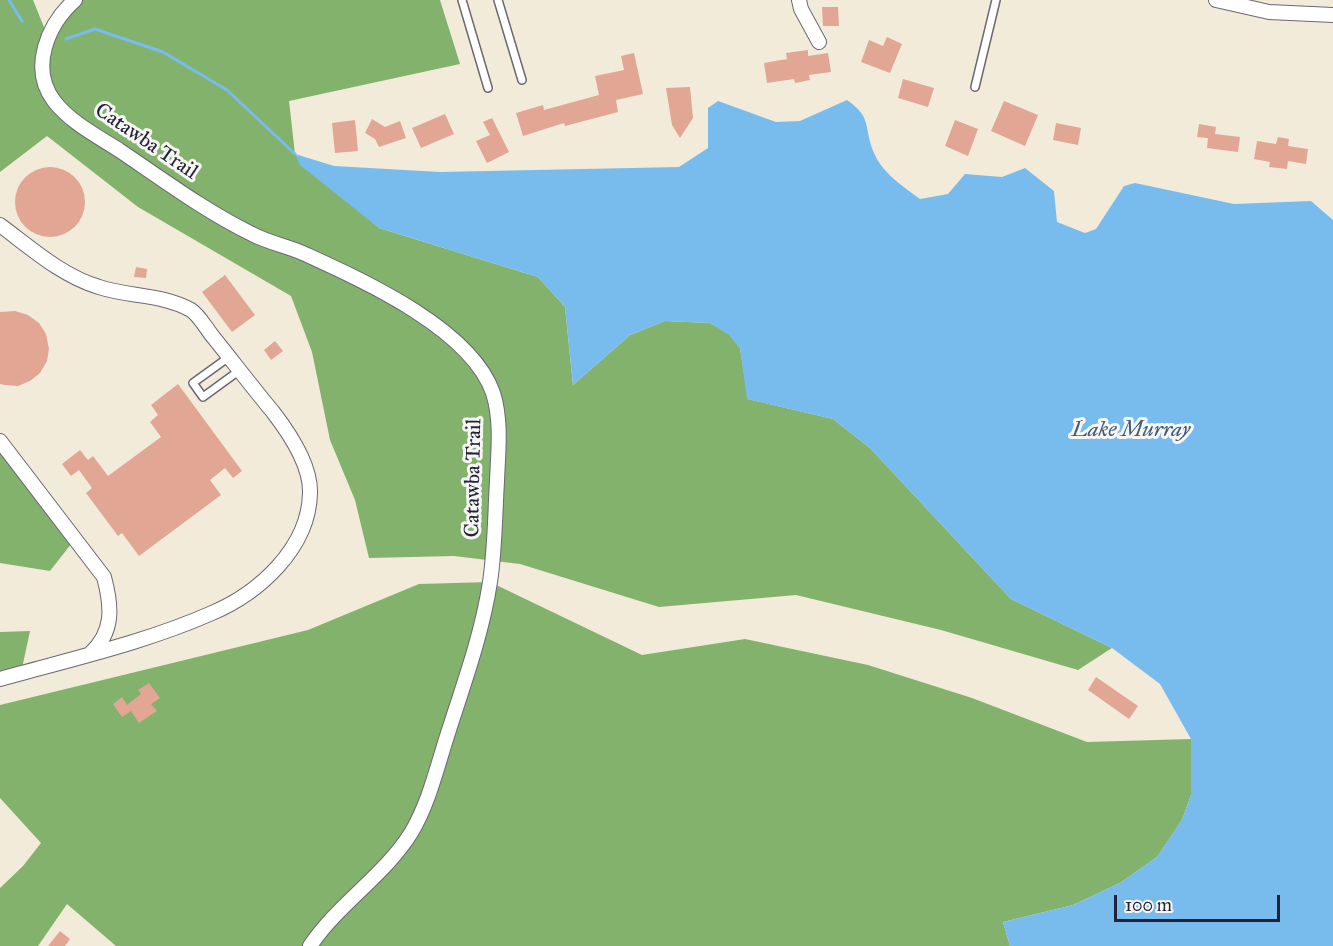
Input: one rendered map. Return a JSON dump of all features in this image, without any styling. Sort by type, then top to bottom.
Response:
[{"type":"street","name":"Catawba Trail","points":[[75,0],[61,12],[48,38],[42,68],[44,81],[54,100],[87,129],[216,215],[255,236],[303,253],[370,286],[434,325],[474,358],[494,394],[499,442],[490,582],[474,653],[426,801],[409,836],[397,852],[326,922],[310,946]]},
{"type":"street","points":[[799,0],[801,9],[819,42]]},
{"type":"street","points":[[1216,0],[1269,12],[1333,15]]},
{"type":"street","points":[[0,225],[69,276],[98,287],[123,294],[142,295],[193,311],[288,432],[302,461],[310,492],[304,528],[286,558],[253,587],[213,612],[90,654],[0,679]]},
{"type":"street","points":[[0,441],[104,577],[109,598],[109,628],[100,644],[90,654]]},
{"type":"lane","points":[[462,0],[488,88]]},
{"type":"lane","points":[[498,0],[522,80]]},
{"type":"lane","points":[[975,87],[996,0]]},
{"type":"lane","points":[[229,357],[193,383],[203,397],[240,370]]},
{"type":"green space","points":[[0,0],[33,0],[48,37],[75,0],[440,0],[460,64],[289,101],[295,154],[379,228],[538,277],[565,307],[573,385],[630,335],[665,321],[710,323],[729,334],[740,348],[748,399],[833,419],[870,448],[1011,599],[1112,648],[1078,670],[941,630],[796,595],[659,607],[520,564],[454,556],[369,558],[355,500],[330,440],[312,352],[291,296],[138,207],[47,136],[0,172]]},
{"type":"green space","points":[[0,441],[75,539],[50,571],[0,563]]},
{"type":"green space","points":[[490,582],[642,655],[745,639],[868,665],[972,698],[1087,742],[1191,739],[1191,795],[1182,820],[1157,857],[1120,883],[1073,905],[1003,922],[1010,946],[116,946],[67,904],[38,946],[0,946],[0,888],[23,866],[41,843],[0,798],[0,705],[308,630],[419,584]]},
{"type":"green space","points":[[30,631],[21,673],[0,679],[0,632]]},
{"type":"water","name":"Lake Murray","points":[[847,100],[861,112],[874,153],[883,167],[894,179],[920,199],[948,194],[965,174],[1002,177],[1025,168],[1054,191],[1057,222],[1085,233],[1096,229],[1124,186],[1135,183],[1234,204],[1311,201],[1333,220],[1333,946],[1010,946],[1003,922],[1073,905],[1120,883],[1157,857],[1182,820],[1191,795],[1191,739],[1160,684],[1112,648],[1011,599],[870,448],[833,419],[747,399],[740,348],[729,335],[710,323],[665,321],[630,335],[573,385],[565,307],[538,277],[379,228],[300,165],[295,154],[334,166],[440,172],[679,167],[708,148],[708,108],[718,101],[776,122],[800,121]]},
{"type":"building","points":[[822,7],[838,7],[839,26],[823,26]]},
{"type":"building","points":[[887,37],[902,44],[890,73],[861,62],[869,40],[883,46]]},
{"type":"building","points":[[808,50],[808,56],[828,53],[831,72],[809,75],[810,80],[795,83],[794,79],[767,83],[764,63],[787,59],[786,53]]},
{"type":"building","points":[[634,53],[643,94],[616,100],[618,112],[565,126],[564,123],[523,136],[516,113],[543,105],[544,110],[599,95],[595,76],[624,70],[621,56]]},
{"type":"building","points":[[903,79],[934,88],[928,107],[898,98]]},
{"type":"building","points":[[690,87],[693,118],[680,138],[672,125],[666,88]]},
{"type":"building","points":[[1004,101],[1038,115],[1025,146],[991,131]]},
{"type":"building","points":[[445,114],[454,134],[421,148],[412,128]]},
{"type":"building","points":[[492,118],[509,152],[487,163],[476,141],[490,135],[483,122]]},
{"type":"building","points":[[372,119],[385,127],[400,121],[406,138],[379,147],[375,139],[365,133]]},
{"type":"building","points":[[355,120],[358,151],[335,153],[332,123]]},
{"type":"building","points":[[955,120],[978,129],[968,156],[945,146]]},
{"type":"building","points":[[1056,123],[1081,128],[1078,145],[1053,140]]},
{"type":"building","points":[[1199,124],[1216,127],[1215,134],[1240,137],[1238,152],[1207,148],[1208,138],[1197,137]]},
{"type":"building","points":[[1278,137],[1289,139],[1288,146],[1308,149],[1306,164],[1288,161],[1287,169],[1269,167],[1270,162],[1254,159],[1257,141],[1276,144]]},
{"type":"building","points":[[50,167],[63,170],[75,177],[82,189],[85,202],[82,215],[75,227],[63,234],[50,237],[37,234],[25,227],[18,215],[15,202],[18,189],[25,177],[37,170]]},
{"type":"building","points":[[136,267],[147,269],[146,278],[134,277]]},
{"type":"building","points":[[225,275],[255,315],[232,332],[202,292]]},
{"type":"building","points":[[15,311],[28,315],[39,323],[46,334],[49,349],[47,361],[40,373],[30,381],[18,386],[0,384],[0,312]]},
{"type":"building","points":[[275,341],[283,351],[271,360],[264,350]]},
{"type":"building","points":[[178,384],[242,471],[233,478],[225,468],[210,480],[221,495],[139,556],[122,533],[118,536],[86,493],[92,488],[79,470],[71,476],[62,464],[80,450],[88,460],[93,456],[108,476],[161,437],[150,422],[158,415],[151,405]]},
{"type":"building","points":[[1096,677],[1138,706],[1129,719],[1088,690]]},
{"type":"building","points":[[149,683],[160,698],[151,704],[157,711],[139,723],[131,711],[122,717],[113,704],[122,697],[127,705],[141,694],[138,690]]},
{"type":"building","points":[[60,931],[70,939],[65,946],[48,946]]},
{"type":"waterway","points":[[9,0],[22,21]]},
{"type":"waterway","points":[[66,39],[95,29],[163,52],[227,90],[295,154]]}]
